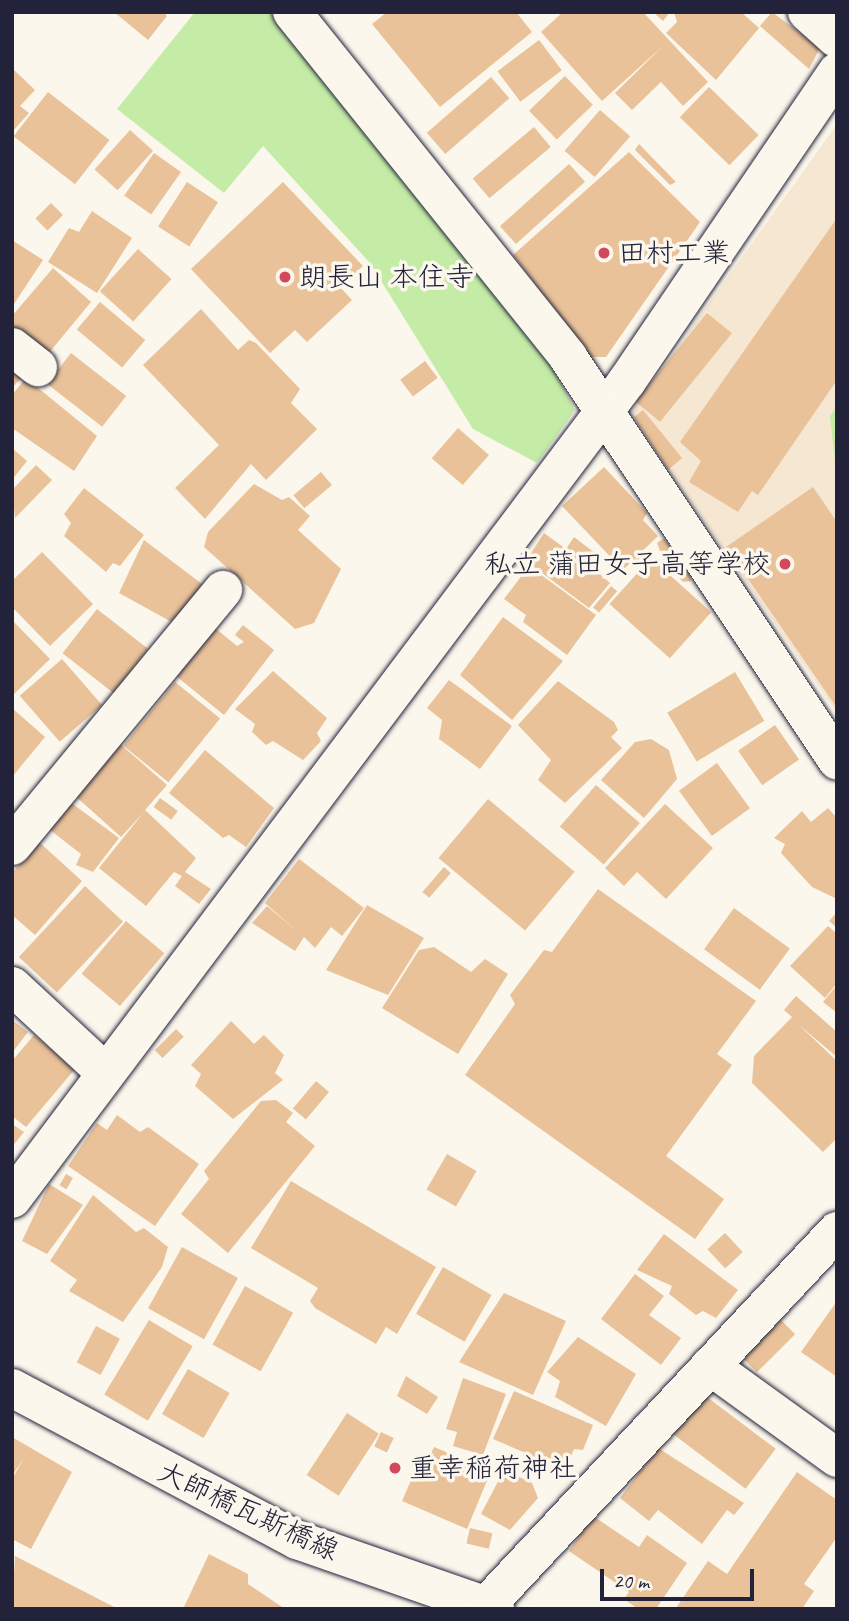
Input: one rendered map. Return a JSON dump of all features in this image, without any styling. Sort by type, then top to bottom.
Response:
[{"type":"street","points":[[292,12],[568,357],[837,760]]},
{"type":"street","points":[[807,12],[837,39]]},
{"type":"street","points":[[12,1199],[603,412],[837,72]]},
{"type":"street","points":[[12,846],[223,590]]},
{"type":"street","points":[[12,986],[106,1073]]},
{"type":"street","points":[[488,1608],[837,1231]]},
{"type":"street","points":[[710,1366],[837,1458]]},
{"type":"street","name":"大師橋瓦斯橋線","points":[[12,1388],[297,1541],[488,1608]]},
{"type":"shaded area","name":"私立 蒲田女子高等学校","points":[[837,124],[837,713],[630,414]]},
{"type":"green space","points":[[195,12],[270,12],[552,366],[575,410],[537,463],[473,429],[370,263],[263,146],[224,193],[117,109]]},
{"type":"green space","points":[[837,406],[837,480],[830,416]]},
{"type":"building","points":[[114,12],[163,12],[167,16],[148,40]]},
{"type":"building","points":[[387,12],[516,12],[532,32],[440,107],[372,24]]},
{"type":"building","points":[[563,12],[643,12],[708,82],[683,106],[661,82],[632,110],[615,93],[664,45],[602,101],[541,32]]},
{"type":"building","points":[[653,12],[670,12],[663,21]]},
{"type":"building","points":[[674,12],[741,12],[759,28],[716,80],[666,33],[677,22]]},
{"type":"building","points":[[772,12],[820,48],[809,69],[760,26]]},
{"type":"building","points":[[539,40],[562,70],[520,102],[497,71]]},
{"type":"building","points":[[12,68],[35,90],[20,106],[29,113],[12,132]]},
{"type":"building","points":[[565,76],[593,105],[557,140],[529,111]]},
{"type":"building","points":[[491,77],[509,98],[445,154],[427,133]]},
{"type":"building","points":[[709,87],[759,135],[729,165],[680,117]]},
{"type":"building","points":[[48,92],[109,140],[75,184],[14,136]]},
{"type":"building","points":[[600,110],[630,136],[595,177],[565,151]]},
{"type":"building","points":[[534,127],[551,147],[489,198],[473,178]]},
{"type":"building","points":[[130,130],[153,151],[118,190],[95,169]]},
{"type":"building","points":[[639,144],[676,182],[670,185],[635,150]]},
{"type":"building","points":[[629,152],[700,222],[606,357],[591,357],[513,255]]},
{"type":"building","points":[[154,153],[181,172],[151,215],[124,196]]},
{"type":"building","points":[[569,164],[585,182],[516,244],[500,226]]},
{"type":"building","points":[[187,182],[218,202],[189,247],[158,226]]},
{"type":"building","points":[[283,182],[363,266],[340,287],[352,300],[307,342],[295,330],[270,353],[191,269]]},
{"type":"building","points":[[51,203],[63,215],[47,231],[35,219]]},
{"type":"building","points":[[92,211],[132,238],[97,293],[48,262],[69,228],[79,232]]},
{"type":"building","points":[[837,218],[837,380],[758,495],[752,491],[738,512],[689,482],[701,461],[680,442]]},
{"type":"building","points":[[12,240],[43,260],[12,307]]},
{"type":"building","points":[[138,249],[171,279],[133,321],[100,291]]},
{"type":"building","points":[[53,268],[91,302],[48,354],[12,326],[12,316]]},
{"type":"building","points":[[100,302],[145,340],[122,368],[77,330]]},
{"type":"building","points":[[201,309],[238,350],[249,340],[256,343],[300,389],[291,403],[317,429],[266,480],[251,464],[205,519],[175,488],[219,445],[143,365]]},
{"type":"building","points":[[707,313],[732,333],[660,422],[635,402]]},
{"type":"building","points":[[71,353],[126,396],[102,427],[47,384]]},
{"type":"building","points":[[425,361],[438,378],[413,396],[400,380]]},
{"type":"building","points":[[12,366],[23,376],[12,388]]},
{"type":"building","points":[[26,378],[97,436],[74,471],[12,428],[12,395]]},
{"type":"building","points":[[643,410],[682,458],[668,470],[634,417]]},
{"type":"building","points":[[458,428],[489,455],[463,485],[432,458]]},
{"type":"building","points":[[12,448],[27,461],[12,480]]},
{"type":"building","points":[[36,465],[52,480],[15,518],[12,490]]},
{"type":"building","points":[[604,467],[647,513],[643,520],[658,536],[623,570],[562,506]]},
{"type":"building","points":[[321,472],[332,485],[304,508],[293,495]]},
{"type":"building","points":[[254,484],[282,500],[289,497],[310,516],[298,530],[341,569],[314,623],[295,629],[204,547],[208,532]]},
{"type":"building","points":[[813,487],[837,522],[837,708],[726,547]]},
{"type":"building","points":[[84,488],[144,535],[120,566],[113,563],[106,572],[64,536],[71,523],[64,514]]},
{"type":"building","points":[[544,533],[566,549],[574,537],[603,559],[595,570],[610,583],[589,608],[526,561]]},
{"type":"building","points":[[664,538],[690,575],[691,581],[683,582],[665,563],[657,543]]},
{"type":"building","points":[[144,540],[206,587],[177,625],[119,593]]},
{"type":"building","points":[[42,552],[93,604],[50,646],[12,607],[12,581]]},
{"type":"building","points":[[647,555],[648,558],[631,563],[630,561]]},
{"type":"building","points":[[651,558],[711,612],[670,658],[610,604]]},
{"type":"building","points":[[529,566],[596,615],[567,655],[523,622],[526,615],[504,599]]},
{"type":"building","points":[[611,586],[617,591],[599,613],[593,607]]},
{"type":"building","points":[[97,609],[148,649],[114,693],[63,653]]},
{"type":"building","points":[[503,617],[563,661],[512,720],[460,675]]},
{"type":"building","points":[[12,620],[50,659],[14,694],[12,692]]},
{"type":"building","points":[[243,625],[274,650],[224,715],[176,676],[215,628],[237,646],[244,642],[235,635]]},
{"type":"building","points":[[62,659],[102,705],[60,742],[20,696]]},
{"type":"building","points":[[273,671],[327,718],[317,733],[321,741],[303,760],[273,741],[266,745],[252,732],[255,724],[235,709]]},
{"type":"building","points":[[735,672],[764,721],[697,762],[667,713]]},
{"type":"building","points":[[449,680],[512,726],[480,769],[439,739],[442,720],[427,708]]},
{"type":"building","points":[[558,681],[614,722],[618,730],[611,737],[622,748],[565,803],[538,780],[551,760],[518,725]]},
{"type":"building","points":[[175,682],[220,719],[168,782],[123,746]]},
{"type":"building","points":[[12,708],[45,737],[12,777]]},
{"type":"building","points":[[775,725],[799,759],[762,785],[738,751]]},
{"type":"building","points":[[651,739],[669,750],[677,779],[644,818],[601,780],[635,742]]},
{"type":"building","points":[[118,742],[167,785],[145,810],[196,858],[185,872],[211,889],[199,904],[175,886],[182,876],[174,872],[146,906],[99,868],[144,812],[121,837],[73,794]]},
{"type":"building","points":[[205,750],[274,808],[246,847],[229,835],[223,838],[169,793]]},
{"type":"building","points":[[717,763],[750,808],[712,836],[679,791]]},
{"type":"building","points":[[596,785],[640,823],[604,865],[560,827]]},
{"type":"building","points":[[160,798],[178,811],[171,820],[154,807]]},
{"type":"building","points":[[66,799],[119,838],[93,872],[76,865],[81,854],[45,826]]},
{"type":"building","points":[[488,799],[575,872],[525,931],[439,858]]},
{"type":"building","points":[[665,804],[713,848],[666,899],[637,872],[624,886],[605,868]]},
{"type":"building","points":[[828,808],[837,818],[835,898],[812,887],[781,853],[785,844],[774,838],[802,811],[811,822]]},
{"type":"building","points":[[39,842],[82,881],[35,935],[12,915],[12,873]]},
{"type":"building","points":[[299,859],[364,908],[342,936],[331,927],[315,948],[304,937],[295,951],[252,923],[267,906],[297,931],[265,903]]},
{"type":"building","points":[[444,867],[451,873],[429,898],[422,892]]},
{"type":"building","points":[[85,886],[123,921],[57,992],[19,957]]},
{"type":"building","points":[[598,889],[756,1001],[717,1054],[732,1065],[666,1156],[724,1199],[695,1239],[465,1075],[515,1004],[510,995],[544,950],[552,952]]},
{"type":"building","points":[[367,905],[424,938],[388,995],[326,970]]},
{"type":"building","points":[[734,908],[790,949],[760,990],[704,949]]},
{"type":"building","points":[[837,912],[837,928],[829,921]]},
{"type":"building","points":[[126,921],[164,953],[120,1006],[82,974]]},
{"type":"building","points":[[828,926],[837,934],[837,983],[825,998],[790,966]]},
{"type":"building","points":[[434,947],[471,972],[485,959],[508,974],[458,1054],[382,1008],[419,950]]},
{"type":"building","points":[[837,985],[837,1013],[823,1002]]},
{"type":"building","points":[[796,996],[837,1032],[837,1057],[799,1025],[837,1061],[837,1138],[823,1152],[752,1083],[754,1056],[792,1017],[784,1010]]},
{"type":"building","points":[[12,1020],[28,1032],[12,1053]]},
{"type":"building","points":[[231,1021],[254,1044],[264,1035],[284,1055],[275,1073],[283,1080],[233,1119],[195,1086],[201,1074],[191,1065]]},
{"type":"building","points":[[176,1029],[184,1037],[163,1058],[155,1050]]},
{"type":"building","points":[[34,1035],[75,1069],[26,1127],[12,1116],[12,1061]]},
{"type":"building","points":[[316,1081],[329,1092],[306,1120],[293,1109]]},
{"type":"building","points":[[276,1100],[293,1113],[286,1122],[315,1146],[228,1253],[181,1214],[209,1179],[204,1171],[261,1101]]},
{"type":"building","points":[[117,1115],[140,1132],[148,1127],[199,1164],[155,1226],[68,1166],[97,1123],[107,1130]]},
{"type":"building","points":[[12,1124],[24,1132],[12,1147]]},
{"type":"building","points":[[447,1154],[476,1171],[456,1207],[427,1190]]},
{"type":"building","points":[[66,1174],[73,1178],[66,1189],[60,1185]]},
{"type":"building","points":[[291,1181],[436,1267],[397,1334],[386,1327],[376,1344],[315,1308],[310,1301],[318,1288],[251,1248]]},
{"type":"building","points":[[49,1184],[83,1205],[47,1254],[22,1241]]},
{"type":"building","points":[[93,1195],[136,1232],[144,1228],[168,1247],[162,1267],[123,1322],[69,1291],[77,1280],[50,1261]]},
{"type":"building","points":[[725,1233],[743,1252],[725,1268],[707,1249]]},
{"type":"building","points":[[664,1234],[738,1290],[716,1318],[703,1311],[696,1315],[669,1294],[672,1286],[637,1270]]},
{"type":"building","points":[[182,1247],[238,1278],[204,1339],[148,1308]]},
{"type":"building","points":[[443,1267],[491,1295],[464,1342],[416,1314]]},
{"type":"building","points":[[635,1274],[664,1296],[649,1315],[681,1338],[661,1365],[601,1319]]},
{"type":"building","points":[[245,1286],[293,1313],[261,1371],[213,1345]]},
{"type":"building","points":[[504,1293],[566,1321],[533,1395],[459,1362]]},
{"type":"building","points":[[837,1301],[837,1377],[801,1352]]},
{"type":"building","points":[[149,1320],[193,1346],[148,1421],[104,1395]]},
{"type":"building","points":[[781,1320],[795,1334],[757,1372],[743,1358]]},
{"type":"building","points":[[96,1326],[120,1339],[101,1375],[77,1362]]},
{"type":"building","points":[[578,1337],[636,1374],[606,1426],[555,1397],[560,1381],[547,1372]]},
{"type":"building","points":[[188,1369],[230,1393],[204,1438],[162,1414]]},
{"type":"building","points":[[406,1376],[438,1397],[427,1414],[397,1396]]},
{"type":"building","points":[[463,1378],[506,1394],[483,1455],[453,1446],[457,1432],[446,1429]]},
{"type":"building","points":[[514,1391],[593,1425],[583,1450],[574,1449],[565,1470],[493,1439]]},
{"type":"building","points":[[703,1394],[776,1449],[746,1489],[673,1434]]},
{"type":"building","points":[[347,1413],[379,1434],[339,1496],[307,1475]]},
{"type":"building","points":[[381,1432],[394,1438],[387,1452],[374,1447]]},
{"type":"building","points":[[12,1437],[72,1472],[31,1549],[12,1539],[12,1479],[24,1458],[12,1476]]},
{"type":"building","points":[[434,1447],[491,1471],[467,1529],[402,1501],[418,1464],[426,1464]]},
{"type":"building","points":[[658,1448],[744,1503],[734,1515],[727,1510],[702,1544],[658,1510],[649,1521],[620,1498]]},
{"type":"building","points":[[504,1470],[532,1483],[538,1498],[510,1530],[481,1514]]},
{"type":"building","points":[[797,1472],[837,1500],[837,1537],[804,1584],[814,1591],[802,1609],[676,1608],[708,1561],[727,1574]]},
{"type":"building","points":[[593,1516],[639,1547],[647,1535],[687,1563],[656,1609],[638,1609],[624,1599],[629,1592],[569,1551]]},
{"type":"building","points":[[470,1528],[492,1533],[489,1549],[466,1544]]},
{"type":"building","points":[[209,1554],[248,1574],[248,1584],[285,1609],[183,1609]]},
{"type":"building","points":[[15,1556],[118,1609],[12,1609]]},
{"type":"place","name":"田村工業","points":[[604,253]]},
{"type":"place","name":"朗長山 本住寺","points":[[285,277]]},
{"type":"place","name":"私立 蒲田女子高等学校","points":[[785,564]]},
{"type":"place","name":"重幸稲荷神社","points":[[395,1468]]}]
